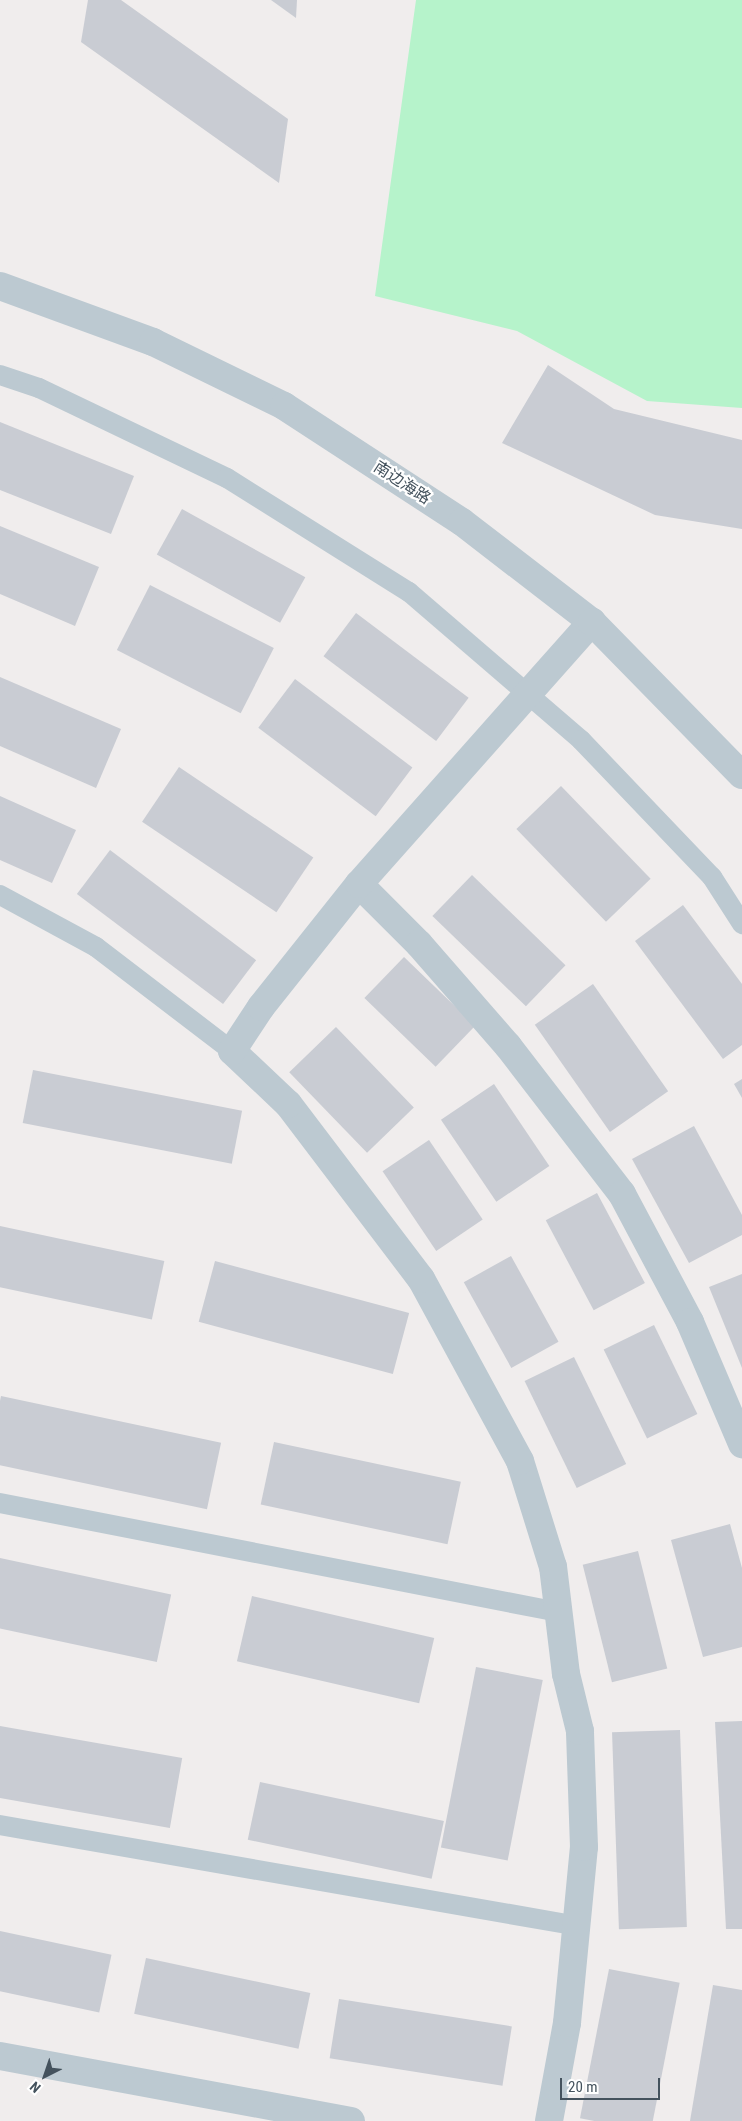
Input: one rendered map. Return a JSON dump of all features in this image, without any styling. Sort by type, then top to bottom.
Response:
[{"type":"street","name":"南边海路","points":[[0,286],[153,342],[284,406],[462,522],[592,622],[742,774]]},
{"type":"street","points":[[549,2121],[578,1926],[584,1847],[580,1730],[566,1674],[553,1567],[520,1461],[468,1359],[421,1279],[288,1104],[232,1051],[261,1007],[359,884],[592,622]]},
{"type":"street","points":[[359,884],[419,944],[508,1046],[622,1194],[694,1331],[742,1444]]},
{"type":"street","points":[[0,2056],[351,2121]]},
{"type":"lane","points":[[0,375],[39,388],[226,478],[409,592],[530,692],[712,877],[742,924]]},
{"type":"lane","points":[[0,895],[96,947],[232,1051]]},
{"type":"lane","points":[[0,1503],[558,1612]]},
{"type":"lane","points":[[0,1826],[578,1926]]},
{"type":"green space","points":[[416,0],[742,0],[742,408],[647,401],[517,331],[375,296]]},
{"type":"building","points":[[88,0],[121,0],[288,119],[279,183],[81,42]]},
{"type":"building","points":[[271,0],[297,0],[296,18]]},
{"type":"building","points":[[548,365],[614,409],[742,440],[742,529],[655,515],[502,443]]},
{"type":"building","points":[[0,422],[134,476],[111,534],[0,490]]},
{"type":"building","points":[[182,509],[305,577],[280,623],[157,554]]},
{"type":"building","points":[[0,526],[99,567],[75,626],[0,594]]},
{"type":"building","points":[[150,585],[274,648],[241,713],[117,650]]},
{"type":"building","points":[[356,613],[469,698],[436,741],[324,656]]},
{"type":"building","points":[[0,677],[121,729],[96,788],[0,746]]},
{"type":"building","points":[[295,679],[412,767],[376,816],[258,728]]},
{"type":"building","points":[[179,767],[313,858],[276,912],[142,822]]},
{"type":"building","points":[[561,786],[651,879],[606,922],[516,829]]},
{"type":"building","points":[[0,796],[76,830],[52,883],[0,860]]},
{"type":"building","points":[[110,850],[256,960],[223,1004],[77,894]]},
{"type":"building","points":[[472,875],[566,965],[526,1006],[432,916]]},
{"type":"building","points":[[683,905],[742,984],[742,1045],[723,1059],[635,941]]},
{"type":"building","points":[[404,957],[475,1026],[436,1067],[364,998]]},
{"type":"building","points":[[593,984],[668,1091],[610,1132],[535,1025]]},
{"type":"building","points":[[336,1027],[414,1108],[367,1153],[289,1072]]},
{"type":"building","points":[[33,1070],[242,1111],[232,1164],[23,1123]]},
{"type":"building","points":[[742,1079],[742,1098],[734,1084]]},
{"type":"building","points":[[494,1084],[549,1166],[496,1202],[441,1120]]},
{"type":"building","points":[[694,1126],[742,1215],[742,1235],[689,1263],[632,1159]]},
{"type":"building","points":[[429,1140],[483,1220],[436,1251],[383,1171]]},
{"type":"building","points":[[597,1193],[645,1283],[594,1310],[546,1220]]},
{"type":"building","points":[[0,1226],[164,1261],[152,1320],[0,1287]]},
{"type":"building","points":[[511,1256],[559,1342],[511,1368],[464,1282]]},
{"type":"building","points":[[215,1261],[409,1313],[393,1374],[199,1322]]},
{"type":"building","points":[[742,1274],[742,1368],[709,1287]]},
{"type":"building","points":[[654,1325],[697,1414],[647,1439],[604,1350]]},
{"type":"building","points":[[574,1357],[626,1464],[577,1488],[525,1381]]},
{"type":"building","points":[[1,1396],[221,1443],[207,1509],[0,1465]]},
{"type":"building","points":[[274,1442],[461,1482],[448,1544],[261,1505]]},
{"type":"building","points":[[730,1524],[742,1568],[742,1647],[703,1657],[671,1540]]},
{"type":"building","points":[[638,1551],[667,1668],[612,1682],[583,1565]]},
{"type":"building","points":[[0,1558],[171,1594],[157,1662],[0,1629]]},
{"type":"building","points":[[252,1596],[434,1638],[419,1703],[237,1661]]},
{"type":"building","points":[[476,1667],[543,1680],[508,1861],[441,1848]]},
{"type":"building","points":[[742,1721],[742,1929],[726,1929],[715,1722]]},
{"type":"building","points":[[0,1726],[182,1758],[170,1828],[0,1798]]},
{"type":"building","points":[[680,1730],[687,1927],[619,1929],[612,1732]]},
{"type":"building","points":[[260,1782],[444,1821],[432,1879],[248,1840]]},
{"type":"building","points":[[0,1931],[112,1955],[99,2012],[0,1991]]},
{"type":"building","points":[[146,1958],[310,1993],[298,2049],[134,2014]]},
{"type":"building","points":[[609,1969],[680,1983],[653,2121],[594,2121],[580,2118]]},
{"type":"building","points":[[713,1985],[742,1990],[742,2121],[690,2121]]},
{"type":"building","points":[[339,1999],[512,2026],[502,2086],[330,2058]]}]
